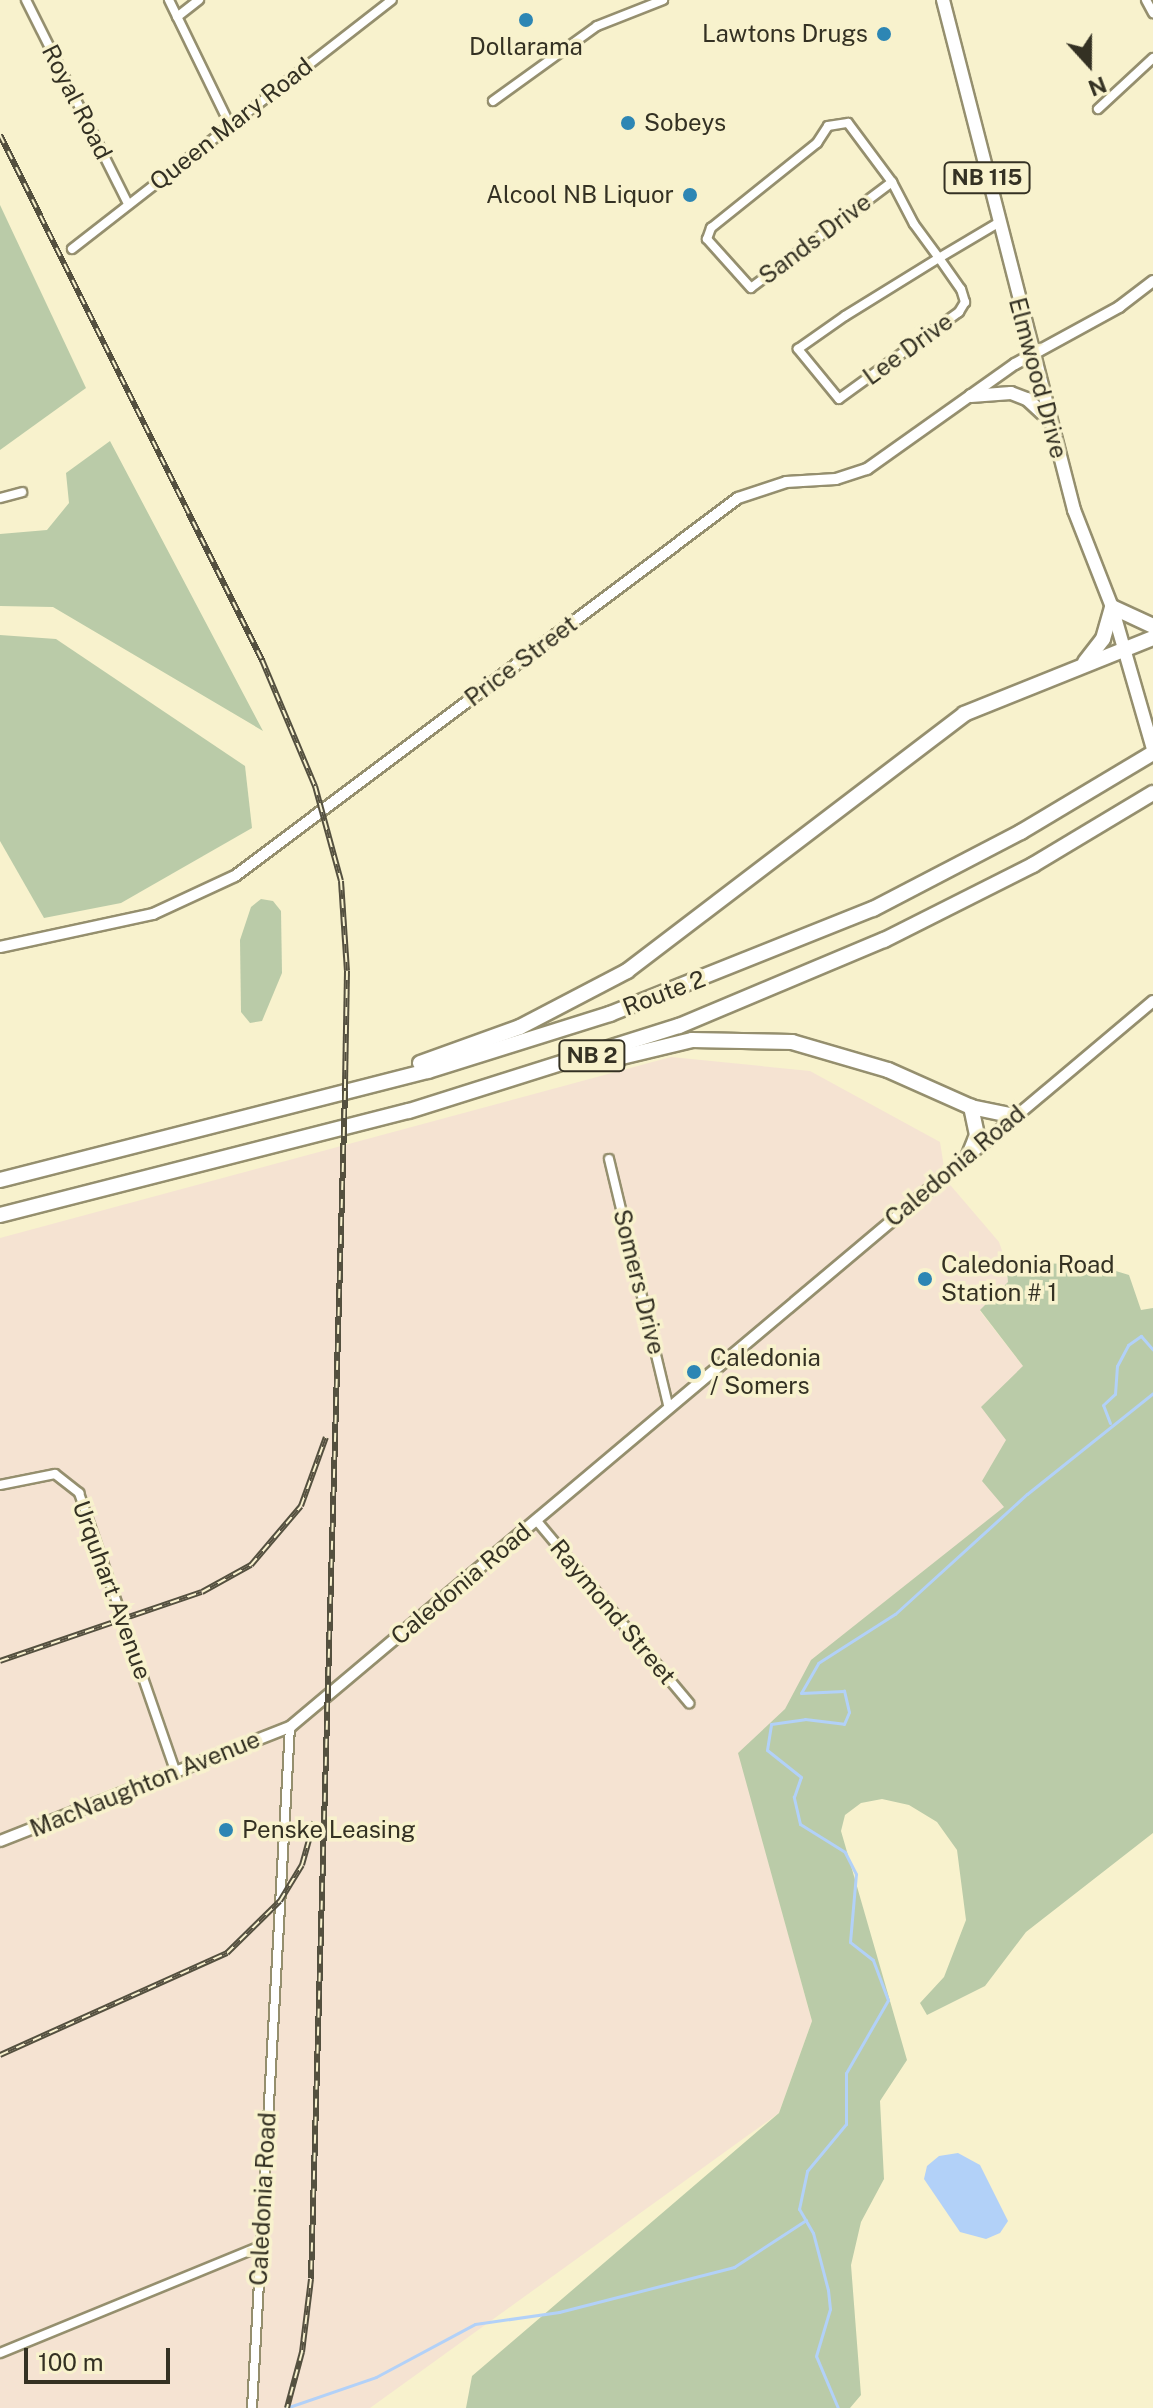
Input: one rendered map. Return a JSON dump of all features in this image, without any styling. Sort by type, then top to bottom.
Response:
[{"type":"highway","points":[[1082,665],[1103,639],[1112,607],[1153,626]]},
{"type":"highway","points":[[369,1085],[520,1027],[588,995],[669,942],[934,733],[987,704],[1153,638]]},
{"type":"highway","name":"Route 2","points":[[0,1180],[549,1035],[814,934],[947,872],[1153,751]]},
{"type":"highway","name":"Route 2","points":[[0,1215],[409,1111],[679,1026],[884,940],[1033,865],[1150,795]]},
{"type":"highway","points":[[530,1075],[572,1070],[692,1040],[764,1039],[818,1048],[877,1067],[971,1107],[1015,1116]]},
{"type":"highway","points":[[969,1155],[977,1135],[971,1107]]},
{"type":"main road","name":"Elmwood Drive","points":[[943,0],[1031,356],[1074,510],[1112,607],[1153,751]]},
{"type":"main road","points":[[971,396],[1011,393],[1041,410],[1051,425]]},
{"type":"street","name":"Royal Road","points":[[26,0],[128,204]]},
{"type":"street","points":[[169,0],[230,125]]},
{"type":"street","points":[[177,17],[199,0]]},
{"type":"street","name":"Queen Mary Road","points":[[72,249],[392,0]]},
{"type":"street","points":[[493,101],[597,26],[663,0]]},
{"type":"street","points":[[1146,0],[1153,13]]},
{"type":"street","points":[[1098,109],[1153,58]]},
{"type":"street","name":"Sands Drive","points":[[848,123],[892,182],[751,288],[707,239],[711,228],[817,143],[828,126],[848,123]]},
{"type":"street","points":[[892,182],[939,258],[998,223]]},
{"type":"street","name":"Lee Drive","points":[[939,258],[961,289],[965,302],[959,312],[839,399],[798,349],[939,258]]},
{"type":"street","name":"Price Street","points":[[0,947],[98,930],[153,914],[235,876],[738,498],[763,487],[836,479],[867,469],[1031,356],[1119,307],[1153,281]]},
{"type":"street","points":[[0,498],[22,492]]},
{"type":"street","name":"Caledonia Road","points":[[252,2408],[290,1727],[668,1405],[1153,1001]]},
{"type":"street","name":"Somers Drive","points":[[609,1159],[668,1405]]},
{"type":"street","name":"Urquhart Avenue","points":[[0,1485],[55,1474],[79,1493],[175,1770]]},
{"type":"street","name":"Raymond Street","points":[[536,1520],[689,1703]]},
{"type":"street","name":"MacNaughton Avenue","points":[[0,1841],[290,1727]]},
{"type":"street","points":[[0,2353],[259,2247]]},
{"type":"shaded area","points":[[671,1057],[810,1071],[940,1142],[946,1180],[999,1242],[1006,1262],[1008,1282],[980,1311],[1023,1366],[1042,1486],[745,1775],[812,2021],[779,2113],[370,2408],[0,2408],[0,1238]]},
{"type":"green space","points":[[0,205],[86,388],[0,450]]},
{"type":"green space","points":[[110,441],[263,731],[53,607],[0,606],[0,534],[47,530],[69,503],[66,473]]},
{"type":"green space","points":[[0,635],[56,639],[245,766],[252,828],[121,903],[44,918],[0,841]]},
{"type":"green space","points":[[261,899],[273,901],[281,911],[282,973],[262,1021],[250,1023],[241,1012],[240,940],[251,907]]},
{"type":"green space","points":[[1006,1262],[1096,1265],[1129,1275],[1141,1310],[1153,1308],[1153,1833],[1026,1932],[985,1986],[927,2015],[920,2003],[944,1977],[966,1920],[957,1850],[937,1822],[909,1805],[882,1799],[861,1803],[845,1815],[841,1831],[907,2060],[880,2101],[884,2179],[861,2222],[851,2265],[861,2395],[850,2408],[466,2408],[472,2376],[779,2113],[812,2021],[738,1753],[785,1709],[811,1660],[1004,1507],[982,1481],[1006,1440],[981,1407],[1023,1366],[980,1310],[1008,1282]]},
{"type":"water","points":[[958,2153],[980,2165],[1008,2221],[1000,2233],[986,2239],[960,2232],[924,2179],[927,2166],[939,2156]]},
{"type":"waterway","points":[[1110,1423],[1103,1405],[1115,1394],[1117,1366],[1128,1345],[1141,1336],[1153,1350]]},
{"type":"waterway","points":[[838,2408],[816,2356],[830,2309],[828,2290],[813,2233],[799,2209],[807,2171],[846,2124],[846,2073],[888,2000],[873,1960],[850,1942],[856,1874],[845,1852],[800,1824],[794,1797],[801,1777],[767,1750],[771,1724],[805,1719],[844,1724],[849,1712],[844,1691],[801,1693],[818,1663],[895,1614],[1027,1494],[1153,1393]]},
{"type":"waterway","points":[[286,2408],[376,2377],[475,2324],[559,2312],[734,2267],[806,2220]]},
{"type":"railway","points":[[0,135],[262,660],[315,786],[341,881],[347,971],[345,1091],[311,2279],[302,2352],[287,2408]]},
{"type":"railway","points":[[0,1661],[202,1592],[251,1565],[301,1506],[326,1437]]},
{"type":"railway","points":[[0,2055],[227,1953],[280,1901],[302,1865],[314,1822]]},
{"type":"place","name":"Dollarama","points":[[526,20]]},
{"type":"place","name":"Lawtons Drugs","points":[[884,34]]},
{"type":"place","name":"Sobeys","points":[[628,123]]},
{"type":"place","name":"Alcool NB Liquor","points":[[690,195]]},
{"type":"place","name":"Caledonia Road Station # 1","points":[[925,1279]]},
{"type":"place","name":"Caledonia / Somers","points":[[694,1372]]},
{"type":"place","name":"Penske Leasing","points":[[226,1830]]}]
